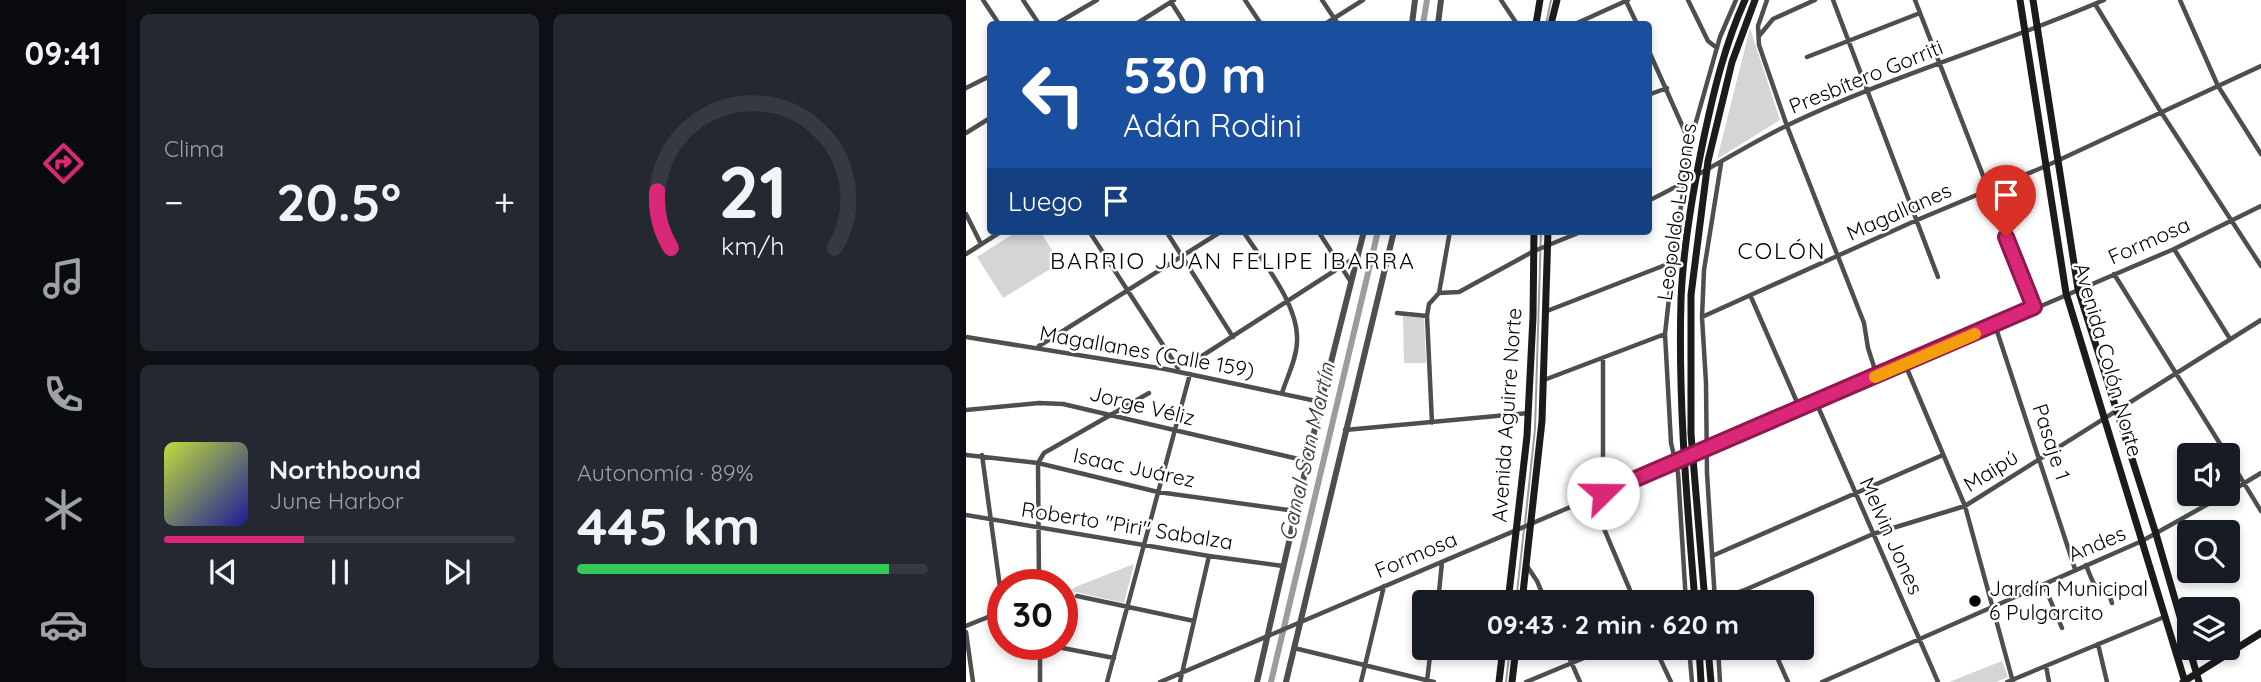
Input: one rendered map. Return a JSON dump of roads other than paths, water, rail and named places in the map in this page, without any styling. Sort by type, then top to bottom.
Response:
[{"type":"main road","points":[[1536,21],[1540,0]]},
{"type":"main road","points":[[1552,21],[1557,0]]},
{"type":"main road","name":"Leopoldo Lugones","points":[[1694,590],[1680,461],[1681,298],[1684,258],[1696,177],[1713,94],[1745,0]]},
{"type":"main road","name":"Leopoldo Lugones","points":[[1704,590],[1693,455],[1691,295],[1707,171],[1732,62],[1755,0]]},
{"type":"main road","name":"Avenida Colón Norte","points":[[2020,0],[2066,293],[2184,682]]},
{"type":"main road","name":"Avenida Colón Norte","points":[[2033,0],[2078,289],[2156,534],[2199,682]]},
{"type":"main road","name":"Avenida Aguirre Norte","points":[[1524,590],[1547,312],[1541,249],[1536,235]]},
{"type":"main road","name":"Avenida Aguirre Norte","points":[[1510,590],[1519,528],[1541,249],[1546,235]]},
{"type":"main road","points":[[2184,682],[2261,633]]},
{"type":"main road","points":[[1499,682],[1502,660]]},
{"type":"main road","points":[[1512,682],[1515,660]]},
{"type":"main road","points":[[1700,660],[1701,682]]},
{"type":"main road","points":[[1709,660],[1711,682]]},
{"type":"street","points":[[983,0],[997,21]]},
{"type":"street","points":[[1023,0],[1037,21]]},
{"type":"street","points":[[1061,21],[1097,0]]},
{"type":"street","points":[[1245,0],[1259,21]]},
{"type":"street","points":[[1322,0],[1334,19]]},
{"type":"street","points":[[1330,21],[1363,0]]},
{"type":"street","points":[[1412,21],[1415,0]]},
{"type":"street","points":[[1438,21],[1441,0]]},
{"type":"street","points":[[1501,0],[1515,21]]},
{"type":"street","points":[[1582,21],[1627,0],[1636,21]]},
{"type":"street","points":[[1688,0],[1708,41],[1717,48]]},
{"type":"street","points":[[1685,590],[1680,461],[1671,443],[1665,334],[1672,262],[1690,143],[1717,48],[1736,0]]},
{"type":"street","points":[[1767,0],[1758,26],[1759,45],[1787,126],[1864,323],[1877,376]]},
{"type":"street","points":[[1759,37],[1773,19],[1815,0]]},
{"type":"street","points":[[1833,0],[1938,277]]},
{"type":"street","points":[[1915,0],[2034,307]]},
{"type":"street","name":"Presbítero Gorriti","points":[[1652,199],[1787,126],[1867,91],[2038,28],[2104,0]]},
{"type":"street","points":[[2180,0],[2218,86],[2261,154]]},
{"type":"street","points":[[1141,21],[1173,1],[1183,21]]},
{"type":"street","points":[[2095,4],[2261,266]]},
{"type":"street","points":[[1807,57],[1920,13]]},
{"type":"street","points":[[1652,57],[1690,143]]},
{"type":"street","name":"Magallanes","points":[[1702,317],[1917,220],[2046,166],[2261,66]]},
{"type":"street","points":[[966,88],[987,78]]},
{"type":"street","points":[[1652,94],[1667,88]]},
{"type":"street","points":[[966,133],[987,120]]},
{"type":"street","points":[[1714,590],[1702,317],[1704,270],[1721,163]]},
{"type":"street","name":"Formosa","points":[[1160,682],[2114,274],[2261,206]]},
{"type":"street","points":[[966,214],[981,244]]},
{"type":"street","points":[[966,254],[996,235]]},
{"type":"street","points":[[1092,235],[1178,369],[1233,337],[1357,256]]},
{"type":"street","points":[[1169,235],[1233,337]]},
{"type":"street","points":[[1038,347],[1216,235]]},
{"type":"street","points":[[1246,235],[1288,301],[1298,345],[1282,393]]},
{"type":"street","points":[[1321,235],[1350,282]]},
{"type":"street","points":[[1257,682],[1307,461],[1363,235]]},
{"type":"street","points":[[1286,682],[1393,235]]},
{"type":"street","points":[[1432,423],[1427,316],[1429,304],[1439,293],[1449,235]]},
{"type":"street","points":[[1439,293],[1459,292],[1574,235]]},
{"type":"street","points":[[2174,248],[2230,340]]},
{"type":"street","points":[[1547,312],[1672,262]]},
{"type":"street","points":[[2114,274],[2219,443]]},
{"type":"street","points":[[1751,296],[1800,409]]},
{"type":"street","points":[[1398,313],[1427,316]]},
{"type":"street","name":"Maipú","points":[[1747,589],[1873,534],[1965,506],[2261,320]]},
{"type":"street","name":"Pasaje 1","points":[[1995,325],[2075,569]]},
{"type":"street","points":[[1543,380],[1665,334]]},
{"type":"street","name":"Magallanes (Calle 159)","points":[[966,337],[1178,369],[1190,374],[1321,402]]},
{"type":"street","points":[[1603,358],[1603,493]]},
{"type":"street","points":[[1905,363],[1965,506],[1994,608],[2011,681],[2164,617]]},
{"type":"street","points":[[1107,682],[1190,374]]},
{"type":"street","points":[[1039,569],[1038,463],[1044,453],[1149,393]]},
{"type":"street","name":"Melvin Jones","points":[[1816,402],[1938,682]]},
{"type":"street","name":"Jorge Véliz","points":[[966,410],[1039,403],[1063,404],[1307,461]]},
{"type":"street","points":[[1345,430],[1529,413]]},
{"type":"street","name":"Isaac Juárez","points":[[966,454],[1038,463],[1158,492],[1296,511]]},
{"type":"street","points":[[982,455],[997,569]]},
{"type":"street","points":[[1712,556],[1943,455]]},
{"type":"street","name":"Andes","points":[[2240,485],[2261,473]]},
{"type":"street","points":[[2240,477],[2261,511]]},
{"type":"street","points":[[1591,498],[1630,590]]},
{"type":"street","name":"Andes","points":[[1822,682],[2142,541],[2204,506]]},
{"type":"street","name":"Roberto \"Piri\" Sabalza","points":[[966,515],[1284,566]]},
{"type":"street","points":[[1180,682],[1209,556]]},
{"type":"street","points":[[1439,590],[1442,562]]},
{"type":"street","points":[[2086,565],[2095,587],[2098,591],[2109,594],[2112,603]]},
{"type":"street","points":[[1527,566],[1541,590]]},
{"type":"street","points":[[1362,682],[1384,585]]},
{"type":"street","points":[[2044,585],[2062,628]]},
{"type":"street","points":[[1078,596],[1194,621]]},
{"type":"street","points":[[966,626],[987,617]]},
{"type":"street","points":[[966,632],[973,682]]},
{"type":"street","points":[[2098,644],[2107,682]]},
{"type":"street","points":[[1293,648],[1434,682]]},
{"type":"street","points":[[1078,651],[1114,658]]},
{"type":"street","points":[[1040,682],[1041,660]]},
{"type":"street","points":[[1427,681],[1430,660]]},
{"type":"street","points":[[1571,660],[1580,682]]},
{"type":"street","points":[[1526,682],[1579,660]]},
{"type":"street","points":[[1661,660],[1671,682]]},
{"type":"street","points":[[1690,660],[1692,682]]},
{"type":"street","points":[[1719,660],[1720,682]]},
{"type":"street","points":[[1778,660],[1788,682]]},
{"type":"street","points":[[2046,666],[2049,682]]},
{"type":"waterway","name":"Canal San Martín","points":[[1424,21],[1427,0]]},
{"type":"waterway","points":[[1547,21],[1551,0]]},
{"type":"waterway","name":"Canal San Martín","points":[[1271,682],[1377,235]]},
{"type":"waterway","points":[[1525,523],[1535,429],[1541,235]]},
{"type":"waterway","points":[[1517,590],[1524,529]]},
{"type":"waterway","points":[[1506,682],[1509,660]]},
{"type":"place","name":"Jardín Municipal 6 Pulgarcito","points":[[1975,601]]},
{"type":"district","name":"COLÓN","points":[[1782,251]]},
{"type":"district","name":"BARRIO JUAN FELIPE IBARRA","points":[[1233,261]]}]
